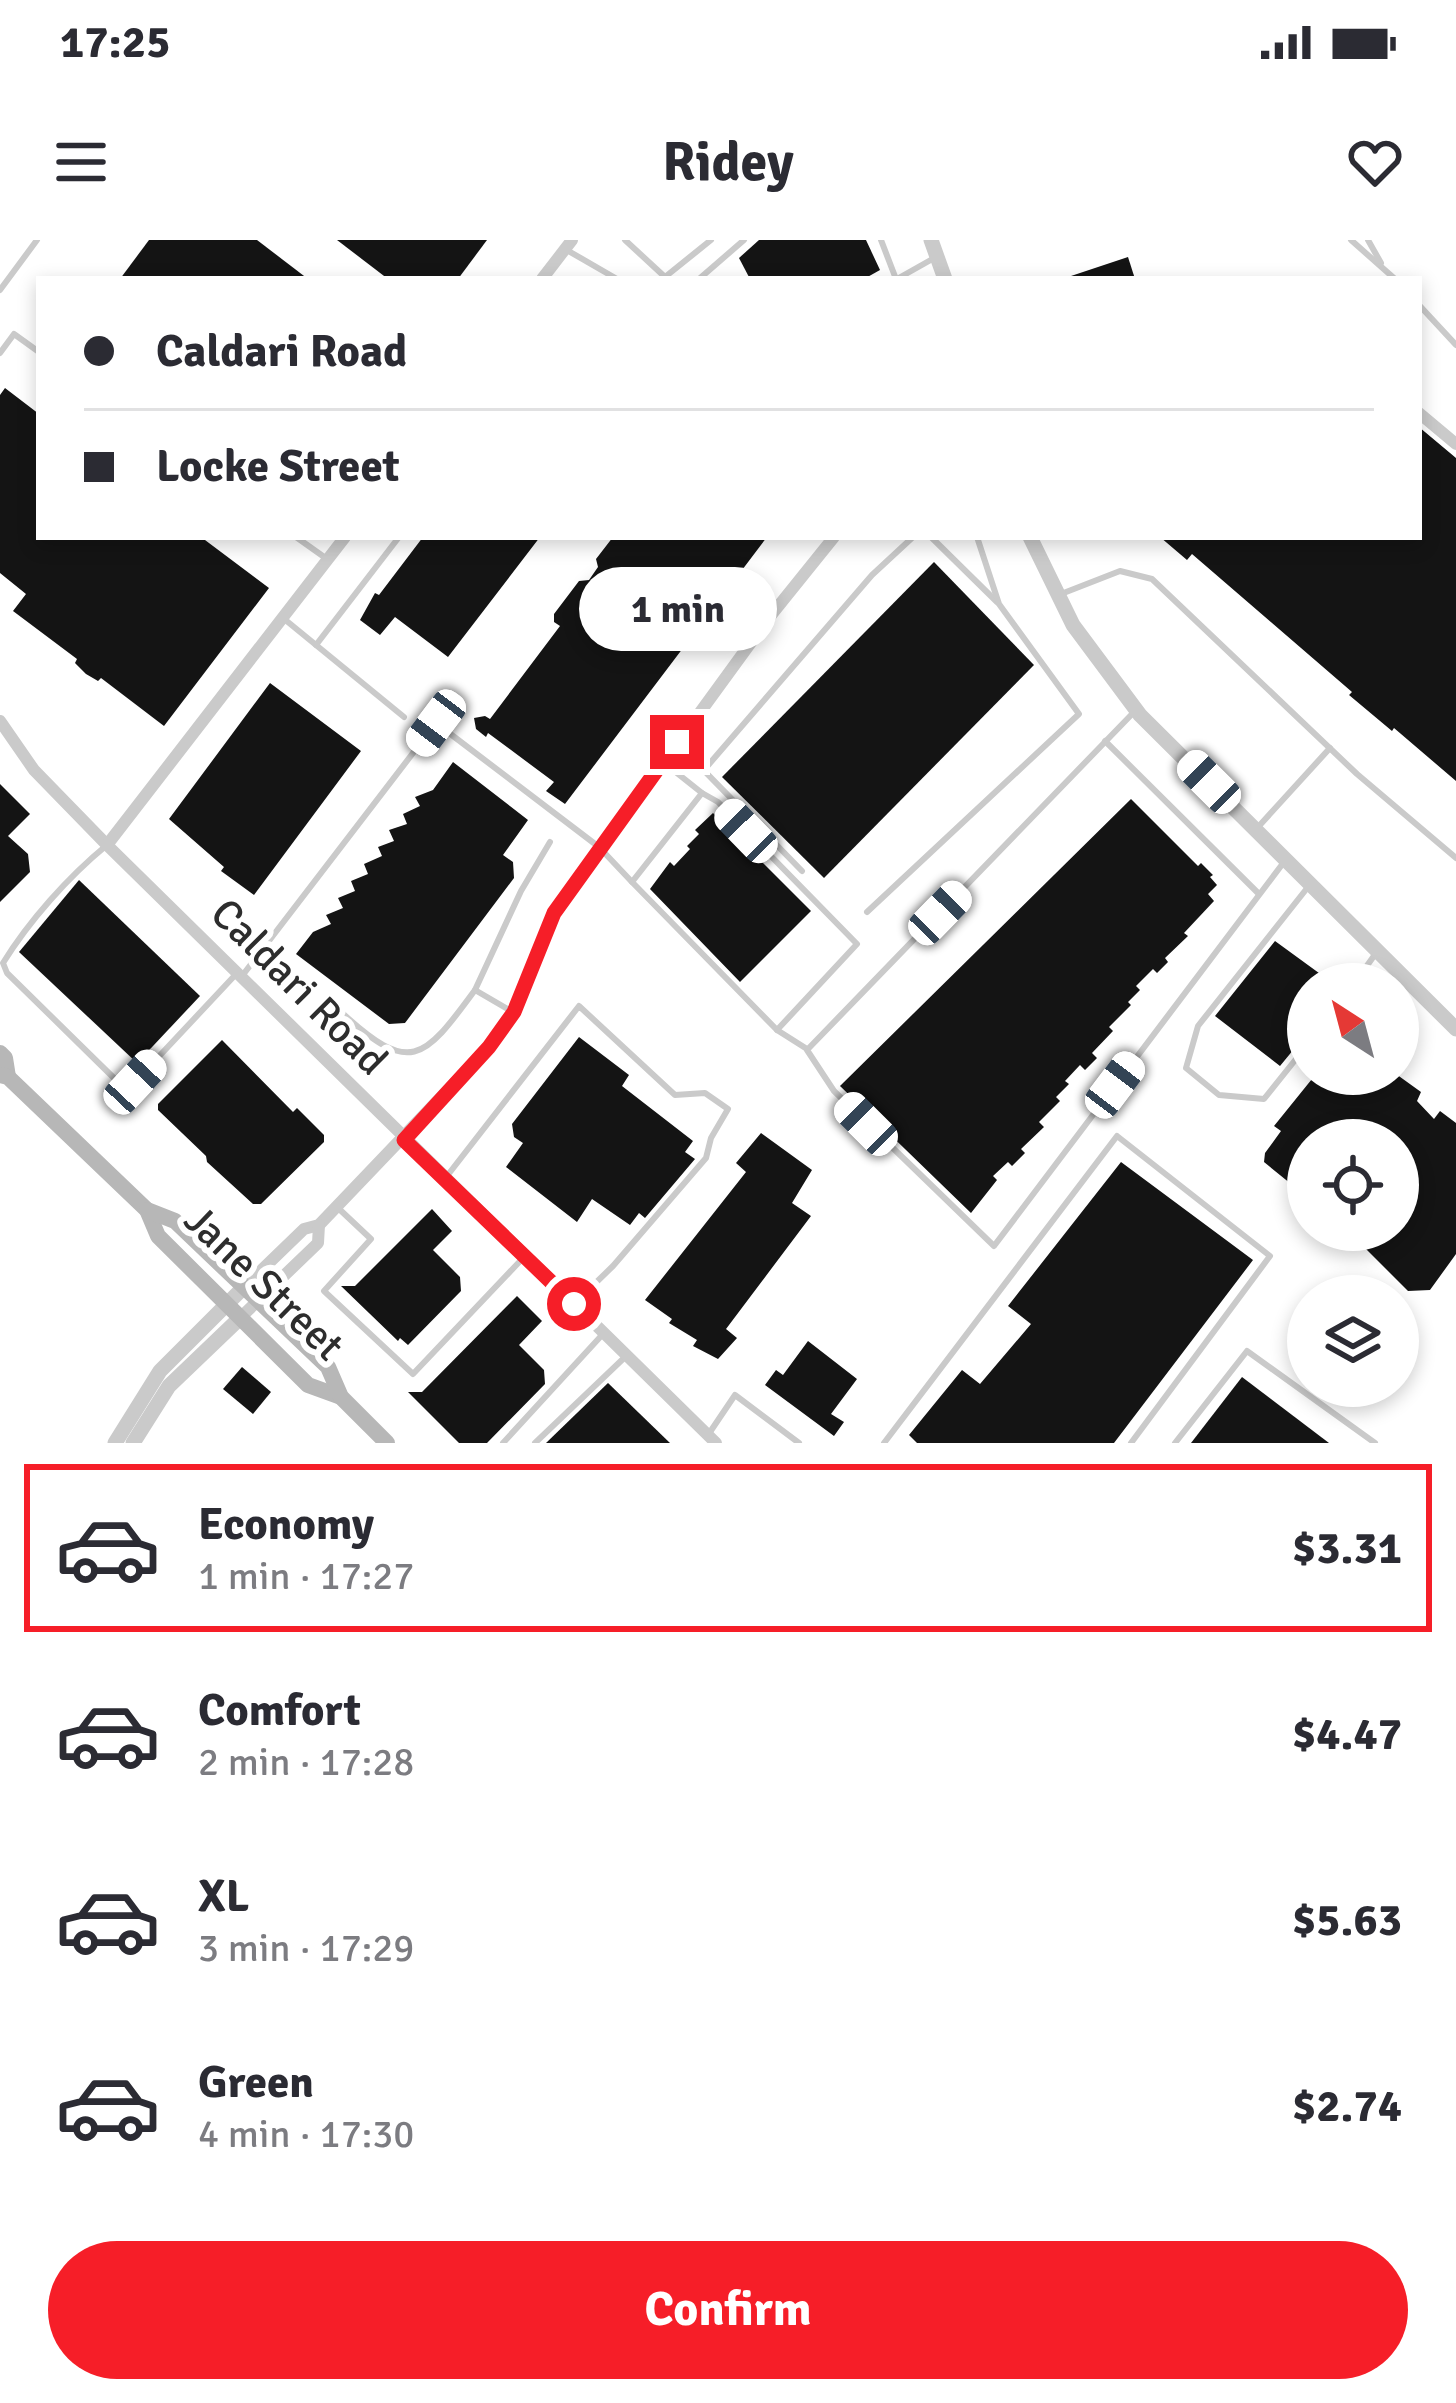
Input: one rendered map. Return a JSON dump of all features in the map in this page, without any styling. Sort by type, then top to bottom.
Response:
[{"type":"main road","name":"Jane Street","points":[[0,1053],[5,1058],[4,1076],[147,1210],[176,1221],[328,1367],[341,1397],[387,1443]]},
{"type":"main road","name":"Jane Street","points":[[147,1210],[158,1236],[308,1385],[341,1397]]},
{"type":"street","points":[[544,276],[568,245]]},
{"type":"street","points":[[1422,415],[1456,444]]},
{"type":"street","points":[[107,845],[344,540]]},
{"type":"street","points":[[133,1443],[169,1386],[233,1311],[244,1287],[304,1229],[320,1225],[489,1047],[514,1012],[554,913],[832,540]]},
{"type":"street","points":[[1031,540],[1098,663],[1136,710],[1456,1028]]},
{"type":"street","name":"Caldari Road","points":[[3,731],[107,845],[712,1439]]},
{"type":"street","points":[[115,1443],[160,1371],[233,1311],[259,1302],[318,1243],[320,1225]]},
{"type":"lane","points":[[0,290],[37,240]]},
{"type":"lane","points":[[625,240],[664,276]]},
{"type":"lane","points":[[666,276],[711,240]]},
{"type":"lane","points":[[702,276],[744,240]]},
{"type":"lane","points":[[881,240],[896,276]]},
{"type":"lane","points":[[1352,240],[1392,276]]},
{"type":"lane","points":[[1368,240],[1383,266]]},
{"type":"lane","points":[[568,245],[613,276]]},
{"type":"lane","points":[[901,276],[934,248]]},
{"type":"lane","points":[[1422,308],[1456,345]]},
{"type":"lane","points":[[0,352],[14,334],[36,350]]},
{"type":"lane","points":[[300,540],[328,560]]},
{"type":"lane","points":[[316,645],[397,540]]},
{"type":"lane","points":[[704,770],[872,575],[910,540]]},
{"type":"lane","points":[[867,912],[1079,714],[999,604],[934,540]]},
{"type":"lane","points":[[978,540],[999,604]]},
{"type":"lane","points":[[1058,596],[1120,571],[1151,579],[1330,748],[1456,858]]},
{"type":"lane","points":[[283,618],[404,717]]},
{"type":"lane","points":[[808,1050],[1136,710]]},
{"type":"lane","points":[[107,845],[17,941],[3,964],[7,973],[127,1086],[240,974],[436,723],[599,847],[777,1030],[808,1050],[833,1091],[994,1246],[1286,859]]},
{"type":"lane","points":[[677,742],[802,871]]},
{"type":"lane","points":[[1105,742],[1258,893]]},
{"type":"lane","points":[[1256,829],[1330,748]]},
{"type":"lane","points":[[663,761],[718,802],[856,944],[777,1030]]},
{"type":"lane","points":[[632,882],[701,793]]},
{"type":"lane","points":[[340,1011],[375,1043],[397,1054],[409,1054],[438,1040],[475,990],[521,891],[550,842]]},
{"type":"lane","points":[[1287,1071],[1264,1100],[1219,1095],[1186,1068],[1198,1026],[1311,884]]},
{"type":"lane","points":[[1369,963],[1378,950]]},
{"type":"lane","points":[[475,990],[514,1012]]},
{"type":"lane","points":[[444,1179],[579,1006],[675,1095],[705,1094],[728,1108],[706,1158],[574,1304]]},
{"type":"lane","points":[[884,1443],[1117,1136],[1270,1256],[1130,1443]]},
{"type":"lane","points":[[338,1207],[371,1239],[324,1291],[413,1374],[524,1257]]},
{"type":"lane","points":[[502,1443],[604,1333]]},
{"type":"lane","points":[[1175,1443],[1247,1351],[1375,1443]]},
{"type":"lane","points":[[535,1443],[627,1355]]},
{"type":"lane","points":[[712,1439],[735,1395],[799,1443]]},
{"type":"building","points":[[149,240],[257,240],[304,276],[122,276]]},
{"type":"building","points":[[337,240],[487,240],[460,276],[384,276]]},
{"type":"building","points":[[759,240],[866,240],[880,270],[869,276],[748,276],[739,258]]},
{"type":"building","points":[[1128,257],[1134,276],[1071,276]]},
{"type":"building","points":[[5,388],[36,412],[36,540],[205,540],[269,588],[164,726],[101,678],[98,681],[86,674],[75,663],[77,659],[13,611],[26,594],[0,573],[0,395]]},
{"type":"building","points":[[1422,430],[1456,458],[1456,781],[1349,695],[1352,692],[1192,554],[1187,560],[1164,540],[1422,540]]},
{"type":"building","points":[[421,540],[538,540],[448,657],[395,617],[380,635],[360,620],[375,593],[379,595]]},
{"type":"building","points":[[611,540],[765,540],[565,804],[546,791],[554,782],[476,729],[474,718],[490,719],[560,626],[554,614],[579,581],[589,580],[598,567],[596,559]]},
{"type":"building","points":[[934,562],[1034,665],[824,878],[722,777]]},
{"type":"building","points":[[270,683],[361,751],[254,895],[221,871],[224,867],[169,819]]},
{"type":"building","points":[[453,762],[528,820],[503,855],[513,862],[514,878],[405,1023],[389,1024],[296,954],[313,932],[331,924],[326,915],[343,908],[338,898],[355,891],[351,881],[368,874],[364,864],[382,856],[378,847],[394,841],[389,830],[407,824],[403,814],[420,806],[415,797],[433,790]]},
{"type":"building","points":[[0,784],[30,814],[8,836],[28,854],[30,872],[0,902]]},
{"type":"building","points":[[1131,799],[1213,875],[1217,885],[1208,894],[1214,901],[1165,958],[1168,962],[1136,986],[1140,990],[1128,1002],[1131,1005],[1092,1053],[1097,1058],[1085,1070],[1080,1065],[1065,1081],[1069,1084],[1056,1097],[1060,1101],[1039,1122],[1044,1127],[1021,1149],[1025,1153],[1012,1166],[1008,1162],[993,1176],[997,1180],[971,1213],[840,1086]]},
{"type":"building","points":[[713,813],[811,911],[740,982],[650,889],[670,862],[674,866],[690,849],[687,846],[699,834],[695,830]]},
{"type":"building","points":[[79,880],[200,996],[137,1063],[19,952]]},
{"type":"building","points":[[1275,941],[1305,963],[1287,963],[1287,1058],[1280,1066],[1215,1016]]},
{"type":"building","points":[[579,1037],[629,1075],[622,1086],[693,1141],[685,1152],[695,1159],[645,1218],[639,1213],[630,1225],[592,1199],[577,1222],[506,1167],[523,1143],[514,1137],[512,1124]]},
{"type":"building","points":[[222,1040],[293,1112],[297,1108],[324,1135],[324,1142],[261,1204],[253,1204],[158,1110],[158,1104]]},
{"type":"building","points":[[1419,1091],[1421,1092],[1417,1101],[1434,1119],[1440,1111],[1456,1123],[1456,1254],[1430,1290],[1419,1290],[1419,1275],[1392,1275],[1368,1251],[1419,1251],[1419,1119],[1287,1119],[1287,1181],[1264,1162],[1281,1131],[1274,1126],[1299,1095],[1419,1095]]},
{"type":"building","points":[[761,1133],[812,1170],[792,1203],[811,1216],[726,1329],[737,1338],[718,1359],[693,1346],[697,1340],[645,1300],[746,1172],[736,1163]]},
{"type":"building","points":[[1121,1162],[1253,1260],[1114,1443],[917,1443],[909,1435],[962,1370],[980,1384],[1031,1324],[1008,1306]]},
{"type":"building","points":[[432,1209],[452,1231],[433,1250],[460,1277],[461,1291],[408,1345],[398,1341],[341,1286],[355,1286]]},
{"type":"building","points":[[517,1296],[542,1321],[519,1345],[544,1370],[545,1384],[487,1443],[459,1443],[408,1392],[422,1392]]},
{"type":"building","points":[[808,1341],[857,1379],[831,1414],[844,1422],[834,1436],[765,1385],[776,1370],[783,1375]]},
{"type":"building","points":[[242,1367],[271,1392],[253,1414],[223,1389]]},
{"type":"building","points":[[1242,1377],[1329,1443],[1191,1443]]},
{"type":"building","points":[[608,1383],[670,1443],[546,1443]]},
{"type":"route","points":[[574,1304],[404,1140],[489,1047],[514,1012],[554,913],[677,742]]}]
